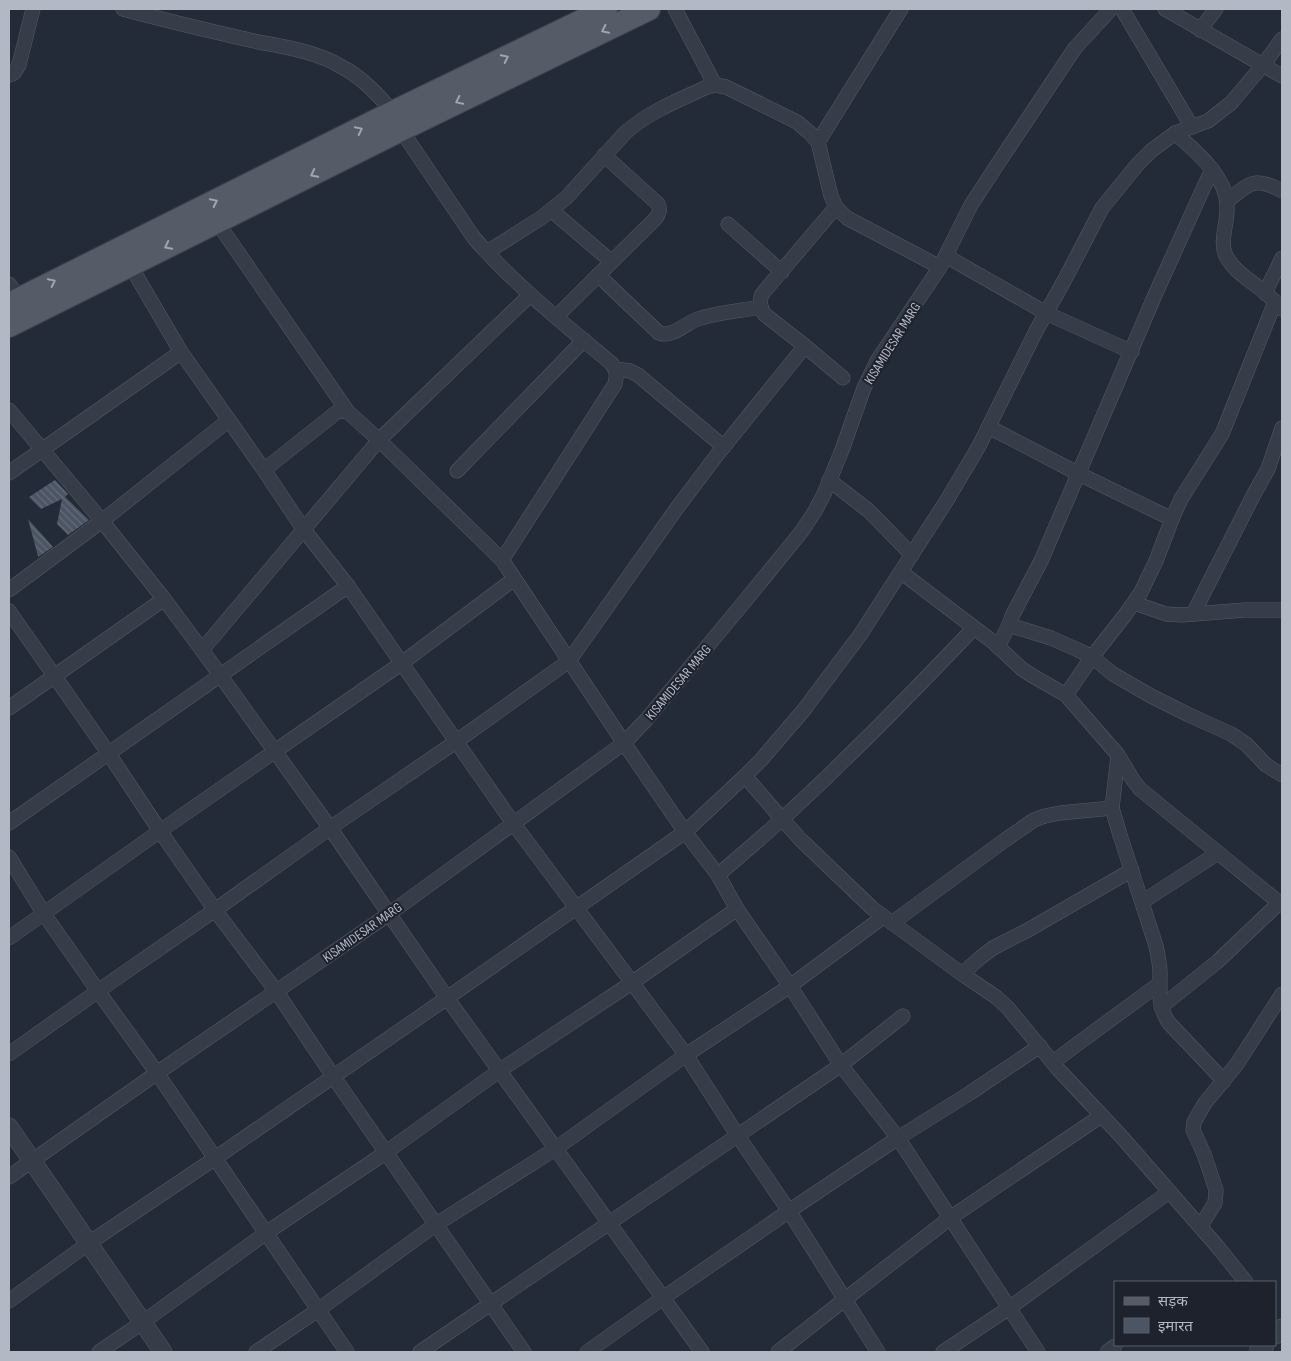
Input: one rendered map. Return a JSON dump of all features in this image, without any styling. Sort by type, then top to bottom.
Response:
[{"type":"main road","points":[[9,326],[217,222],[397,121],[606,9]]},
{"type":"main road","points":[[12,296],[649,9]]},
{"type":"street","points":[[9,75],[14,73],[18,65],[34,9]]},
{"type":"street","points":[[123,9],[175,23],[305,52],[340,66],[355,75],[370,87],[397,121],[474,238],[503,270],[530,295],[616,369],[615,384],[502,560]]},
{"type":"street","points":[[675,9],[715,85]]},
{"type":"street","points":[[818,142],[901,9]]},
{"type":"street","name":"KISAMIDESAR MARG","points":[[9,1178],[157,1073],[389,914],[624,743],[646,720],[802,531],[815,511],[829,480],[852,424],[864,388],[877,361],[944,261],[971,206],[1075,48],[1111,9]]},
{"type":"street","points":[[1122,9],[1192,127]]},
{"type":"street","points":[[1165,9],[1282,76]]},
{"type":"street","points":[[1200,30],[1216,9]]},
{"type":"street","points":[[9,1300],[88,1243],[447,998],[685,832],[745,776],[803,711],[860,635],[947,500],[979,446],[1046,313],[1102,208],[1137,164],[1151,151],[1175,134],[1208,121],[1231,103],[1282,39]]},
{"type":"street","points":[[487,252],[566,198],[624,132],[635,123],[699,90],[715,85],[726,87],[797,122],[810,133],[818,142],[831,196],[836,207],[847,218],[944,261],[1046,313],[1132,352]]},
{"type":"street","points":[[1175,134],[1202,157],[1222,186],[1228,207],[1223,246],[1225,254],[1239,272],[1274,301]]},
{"type":"street","points":[[556,317],[656,218],[660,208],[658,204],[604,156]]},
{"type":"street","points":[[998,646],[1041,561],[1132,352],[1158,287],[1212,169]]},
{"type":"street","points":[[1227,201],[1252,183],[1270,184],[1282,191]]},
{"type":"street","points":[[836,207],[762,294],[759,301],[764,314],[843,378]]},
{"type":"street","points":[[551,210],[612,262]]},
{"type":"street","points":[[217,222],[348,412],[502,560],[685,832],[718,875],[737,909],[841,1065],[898,1138],[1038,1352]]},
{"type":"street","points":[[728,224],[782,272]]},
{"type":"street","points":[[1066,695],[1141,592],[1186,489],[1222,434],[1274,301],[1282,258]]},
{"type":"street","points":[[130,265],[181,352],[304,530],[348,586],[513,823],[686,1055],[789,1211],[878,1352]]},
{"type":"street","points":[[598,275],[659,333],[664,335],[698,319],[761,308]]},
{"type":"street","points":[[202,650],[379,440],[530,295]]},
{"type":"street","points":[[457,471],[584,340]]},
{"type":"street","points":[[9,1054],[457,741],[569,660],[677,508],[805,346]]},
{"type":"street","points":[[9,473],[181,352]]},
{"type":"street","points":[[616,369],[630,371],[638,375],[724,447]]},
{"type":"street","points":[[9,410],[102,521],[202,650],[330,828],[447,998],[702,1352]]},
{"type":"street","points":[[264,470],[337,412],[348,412]]},
{"type":"street","points":[[9,590],[102,521],[229,420]]},
{"type":"street","points":[[989,427],[1078,474],[1172,519]]},
{"type":"street","points":[[1193,614],[1268,469],[1282,428]]},
{"type":"street","points":[[829,480],[869,511],[912,554]]},
{"type":"street","points":[[901,572],[998,646],[1031,675],[1066,695],[1118,755],[1132,780],[1140,789],[1281,904],[1217,962],[1161,1007]]},
{"type":"street","points":[[9,938],[402,663],[514,579]]},
{"type":"street","points":[[9,822],[348,586]]},
{"type":"street","points":[[9,708],[164,599]]},
{"type":"street","points":[[1134,603],[1166,614],[1282,610]]},
{"type":"street","points":[[9,611],[215,910],[276,991],[524,1352]]},
{"type":"street","points":[[1009,624],[1051,638],[1092,657],[1113,674],[1151,696],[1238,739],[1246,744],[1266,765],[1282,775]]},
{"type":"street","points":[[718,875],[782,819],[899,706],[974,628]]},
{"type":"street","points":[[1118,755],[1112,808],[1156,946],[1159,960],[1161,1007],[1169,1023],[1224,1081]]},
{"type":"street","points":[[745,776],[782,819],[842,880],[888,920],[996,997],[1008,1008],[1245,1281]]},
{"type":"street","points":[[256,1352],[318,1310],[435,1225],[555,1149],[686,1055],[1034,820],[1060,813],[1112,808]]},
{"type":"street","points":[[1142,902],[1218,853]]},
{"type":"street","points":[[9,857],[44,914],[157,1073],[346,1352]]},
{"type":"street","points":[[962,974],[993,948],[1132,870]]},
{"type":"street","points":[[98,1352],[499,1071],[633,982],[737,909]]},
{"type":"street","points":[[1053,1062],[1159,984]]},
{"type":"street","points":[[1200,1227],[1214,1203],[1216,1190],[1204,1154],[1193,1130],[1194,1122],[1206,1103],[1251,1044],[1282,994]]},
{"type":"street","points":[[420,1352],[841,1065],[902,1016]]},
{"type":"street","points":[[587,1352],[789,1211],[1040,1046]]},
{"type":"street","points":[[778,1352],[950,1218],[1101,1116]]},
{"type":"street","points":[[9,1127],[164,1352]]},
{"type":"street","points":[[943,1352],[1008,1308],[1169,1192]]},
{"type":"building","points":[[55,480],[68,494],[65,497],[89,520],[68,535],[57,524],[62,499],[41,509],[29,497]]},
{"type":"building","points":[[28,519],[53,547],[38,557],[38,556]]}]
